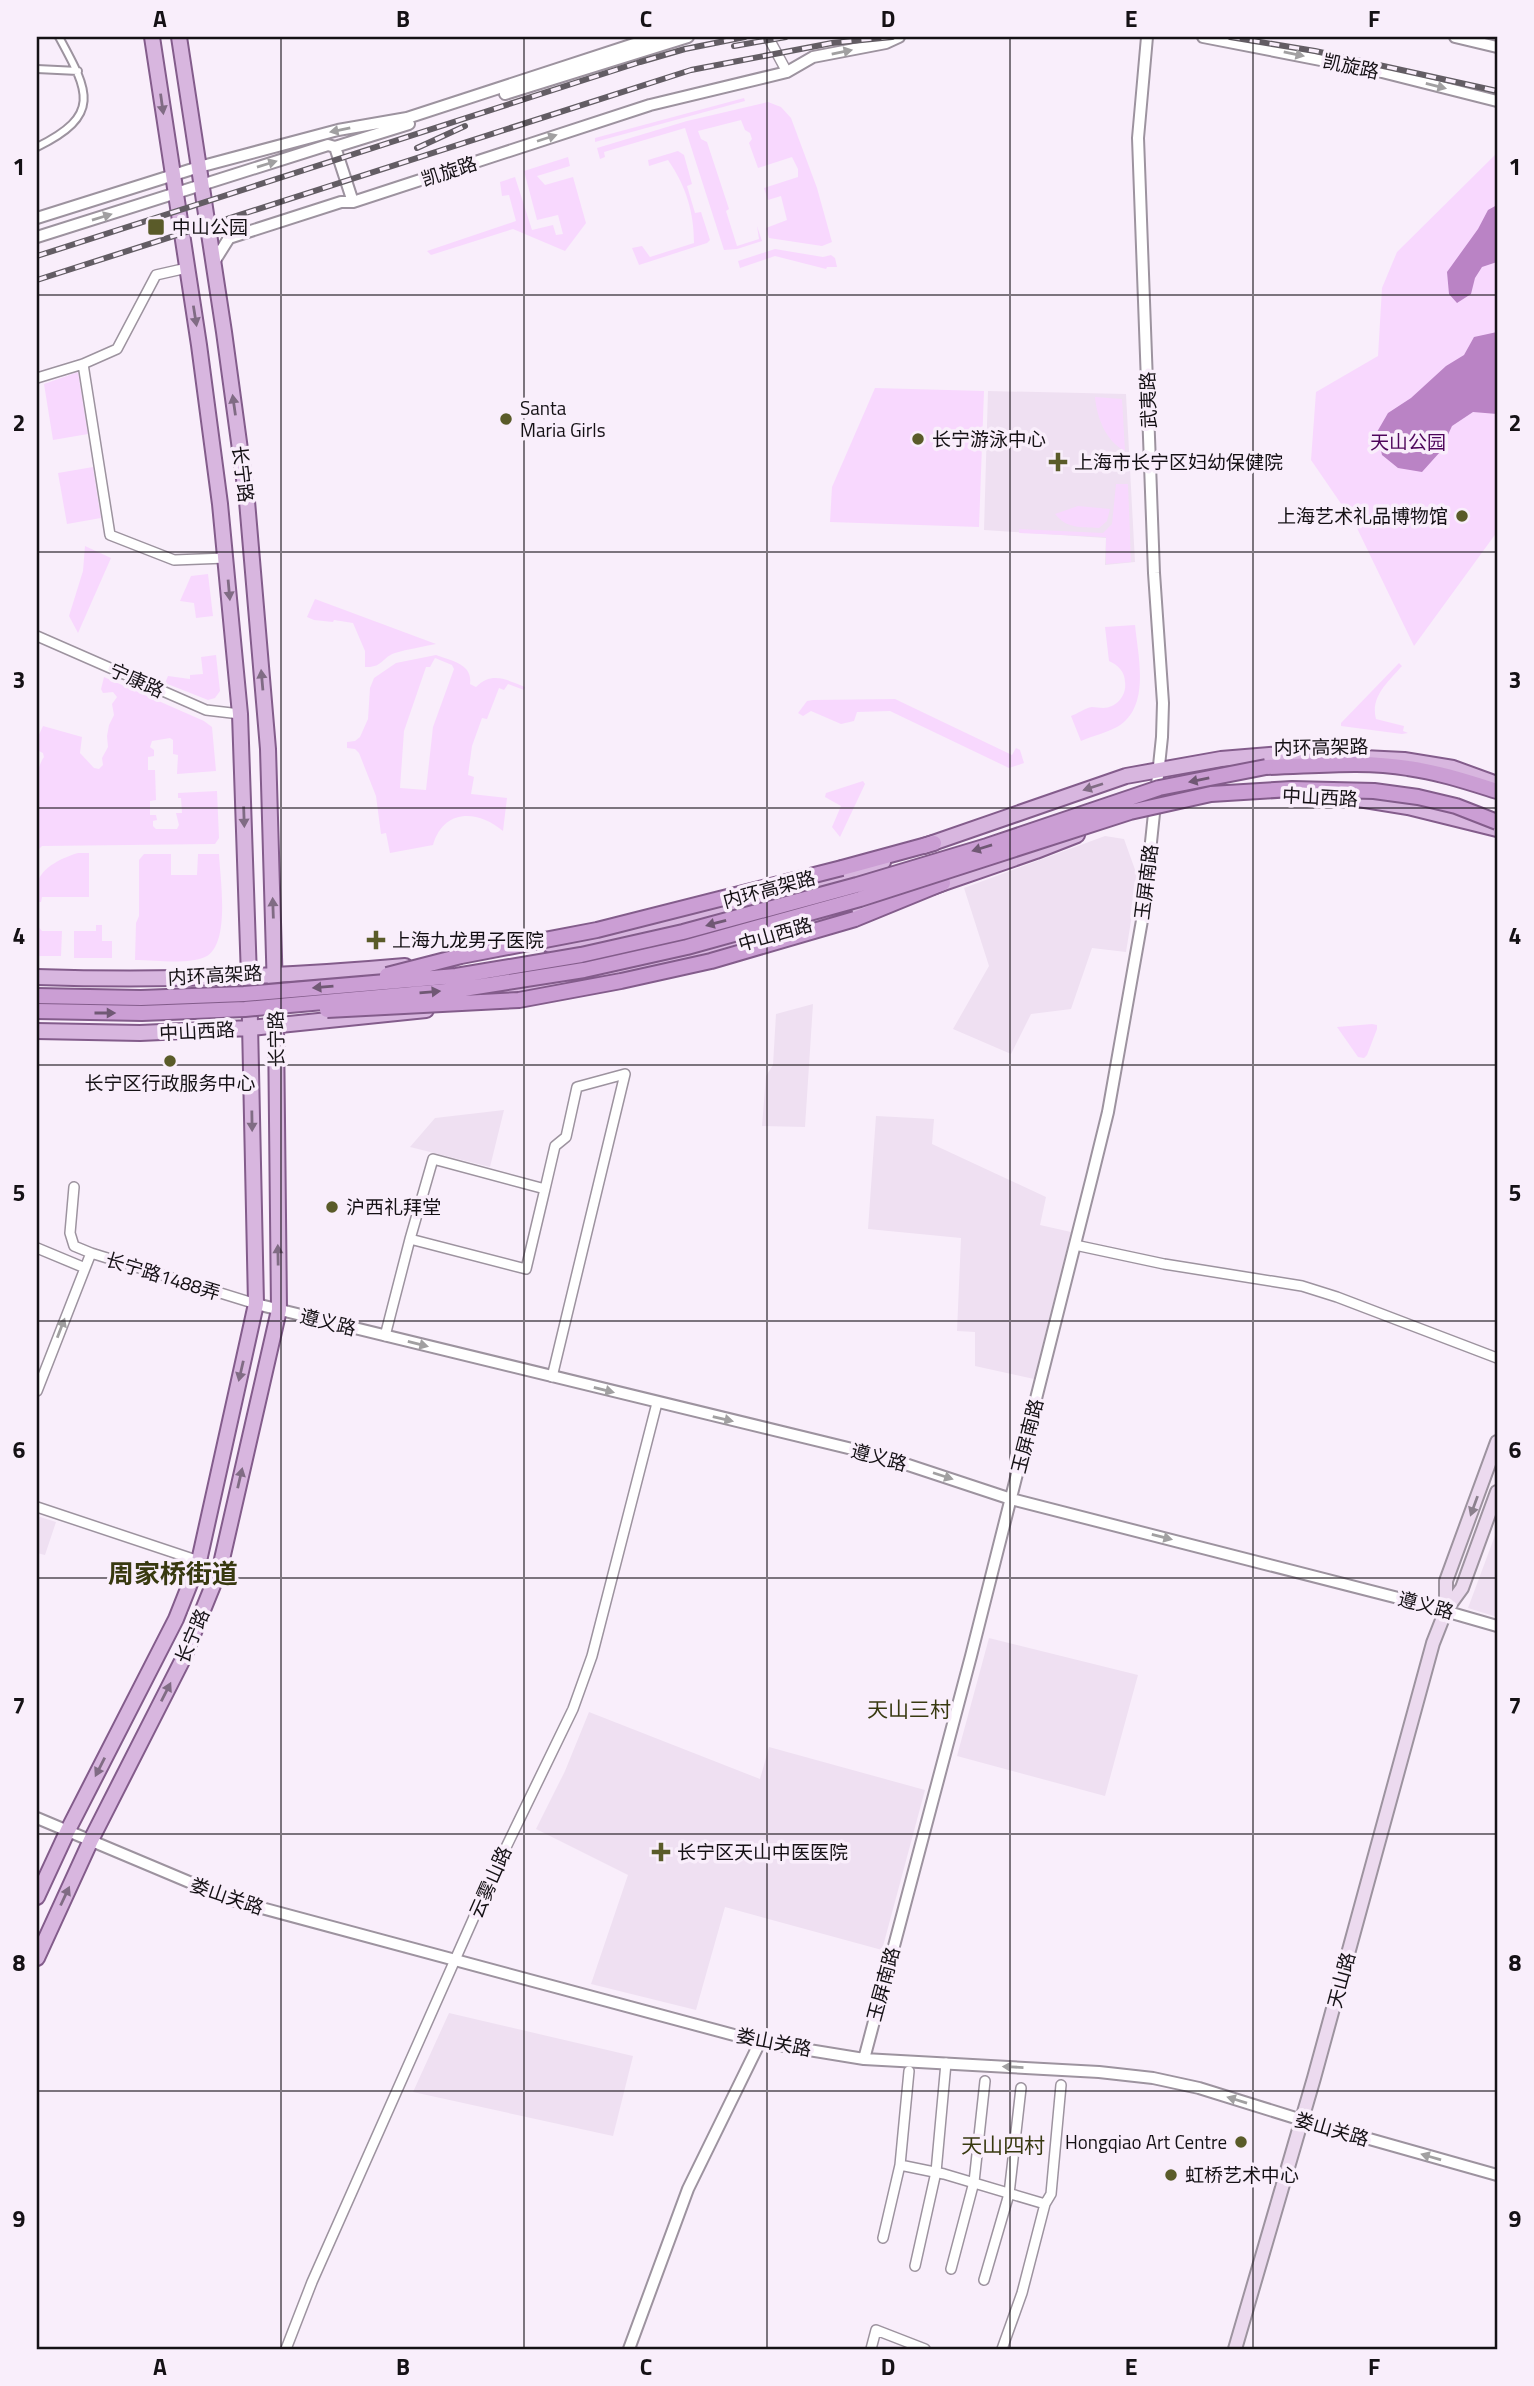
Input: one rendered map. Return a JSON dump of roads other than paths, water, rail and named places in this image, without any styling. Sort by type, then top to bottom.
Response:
[{"type":"highway","name":"内环高架路","points":[[37,996],[141,998],[232,995],[456,976],[581,955],[683,932],[974,850],[1159,788],[1266,767],[1367,764],[1407,767],[1497,792]]},
{"type":"highway","name":"内环高架路","points":[[37,1011],[142,1013],[245,1009],[457,990],[584,970],[687,947],[873,895],[1130,813],[1210,794],[1292,789],[1374,791],[1456,806],[1497,822]]},
{"type":"highway","points":[[357,985],[461,956],[597,930],[934,843]]},
{"type":"highway","points":[[245,1009],[353,1010],[519,1000],[710,961],[855,919],[943,883]]},
{"type":"main road","name":"长宁路","points":[[37,1897],[68,1830],[176,1619],[199,1561],[256,1304],[240,715],[226,558],[200,345],[152,37]]},
{"type":"main road","name":"长宁路","points":[[37,1958],[91,1840],[183,1659],[220,1568],[278,1310],[276,1026],[268,749],[247,501],[179,37]]},
{"type":"main road","points":[[37,977],[143,980],[275,976],[438,964],[624,935],[849,875],[1126,776],[1221,760],[1282,754],[1404,760],[1453,768],[1497,784]]},
{"type":"main road","name":"中山西路","points":[[37,1033],[140,1033],[250,1028],[412,1013],[591,980],[759,939],[943,883],[1155,806],[1216,797],[1288,793],[1338,796],[1408,807],[1497,829]]},
{"type":"main road","name":"天山路","points":[[1446,1610],[1446,1581],[1497,1442]]},
{"type":"main road","name":"天山路","points":[[1235,2349],[1302,2120],[1430,1656],[1446,1610],[1462,1588],[1497,1492]]},
{"type":"street","points":[[37,146],[56,138],[74,125],[85,102],[78,71],[59,37]]},
{"type":"street","points":[[37,218],[199,167],[338,130],[407,118],[663,37]]},
{"type":"street","points":[[37,237],[328,145],[335,147],[688,37]]},
{"type":"street","points":[[768,37],[787,72]]},
{"type":"street","name":"凯旋路","points":[[214,262],[229,238],[341,202],[353,202],[650,105],[787,72],[813,57],[886,43],[899,37]]},
{"type":"street","name":"武夷路","points":[[1147,37],[1138,138],[1154,573],[1163,703],[1155,806]]},
{"type":"street","name":"凯旋路","points":[[1203,37],[1381,72],[1497,101]]},
{"type":"street","points":[[1455,37],[1497,47]]},
{"type":"street","points":[[37,69],[78,71]]},
{"type":"street","points":[[335,147],[353,202]]},
{"type":"street","points":[[37,378],[117,349],[156,275],[187,268]]},
{"type":"street","points":[[83,363],[110,535],[174,560],[226,558]]},
{"type":"street","name":"宁康路","points":[[37,636],[206,710],[240,715]]},
{"type":"street","name":"玉屏南路","points":[[864,2059],[1011,1499],[1108,1112],[1144,909],[1155,806]]},
{"type":"street","points":[[410,1239],[526,1269],[555,1146],[566,1137],[577,1087],[625,1074],[552,1377]]},
{"type":"street","points":[[385,1336],[433,1159],[544,1189]]},
{"type":"street","points":[[74,1187],[70,1233],[74,1246],[91,1253]]},
{"type":"street","points":[[1075,1245],[1164,1264],[1302,1286],[1497,1358]]},
{"type":"street","points":[[37,1248],[85,1268]]},
{"type":"street","name":"长宁路1488弄","points":[[37,1391],[91,1253],[256,1304]]},
{"type":"street","name":"遵义路","points":[[256,1304],[881,1456],[1011,1499],[1446,1610],[1497,1626]]},
{"type":"street","name":"云雾山路","points":[[286,2349],[312,2282],[494,1872],[573,1709],[595,1643],[657,1403]]},
{"type":"street","points":[[37,1507],[199,1561]]},
{"type":"street","name":"娄山关路","points":[[37,1818],[232,1900],[760,2042],[864,2059],[1099,2072],[1153,2078],[1199,2088],[1497,2175]]},
{"type":"street","points":[[629,2349],[688,2189],[760,2042]]},
{"type":"street","points":[[915,2266],[936,2172],[946,2063]]},
{"type":"street","points":[[883,2238],[900,2165],[909,2071]]},
{"type":"street","points":[[951,2269],[974,2182],[985,2081]]},
{"type":"street","points":[[1002,2349],[1021,2293],[1045,2204],[1051,2194],[1061,2085]]},
{"type":"street","points":[[984,2280],[1009,2194],[1021,2088]]},
{"type":"street","points":[[900,2165],[974,2182],[1045,2204]]},
{"type":"street","points":[[871,2349],[876,2330],[925,2349]]},
{"type":"railway","points":[[37,256],[640,62],[685,49],[745,37]]},
{"type":"railway","points":[[734,46],[786,37]]},
{"type":"railway","points":[[37,280],[691,70],[832,43],[892,37]]},
{"type":"railway","points":[[1230,37],[1315,51],[1497,91]]},
{"type":"railway","points":[[417,148],[465,126]]},
{"type":"place","name":"中山公园","points":[[156,227]]},
{"type":"place","name":"Santa Maria Girls","points":[[506,419]]},
{"type":"place","name":"长宁游泳中心","points":[[918,439]]},
{"type":"place","name":"上海市长宁区妇幼保健院","points":[[1058,462]]},
{"type":"place","name":"上海艺术礼品博物馆","points":[[1462,516]]},
{"type":"place","name":"上海九龙男子医院","points":[[376,940]]},
{"type":"place","name":"长宁区行政服务中心","points":[[170,1061]]},
{"type":"place","name":"沪西礼拜堂","points":[[332,1207]]},
{"type":"place","name":"长宁区天山中医医院","points":[[661,1852]]},
{"type":"place","name":"Hongqiao Art Centre","points":[[1241,2142]]},
{"type":"place","name":"虹桥艺术中心","points":[[1171,2175]]},
{"type":"district","name":"周家桥街道","points":[[173,1574]]},
{"type":"district","name":"天山三村","points":[[909,1710]]},
{"type":"district","name":"天山四村","points":[[1003,2146]]},
{"type":"park label","name":"天山公园","points":[[1408,442]]}]
